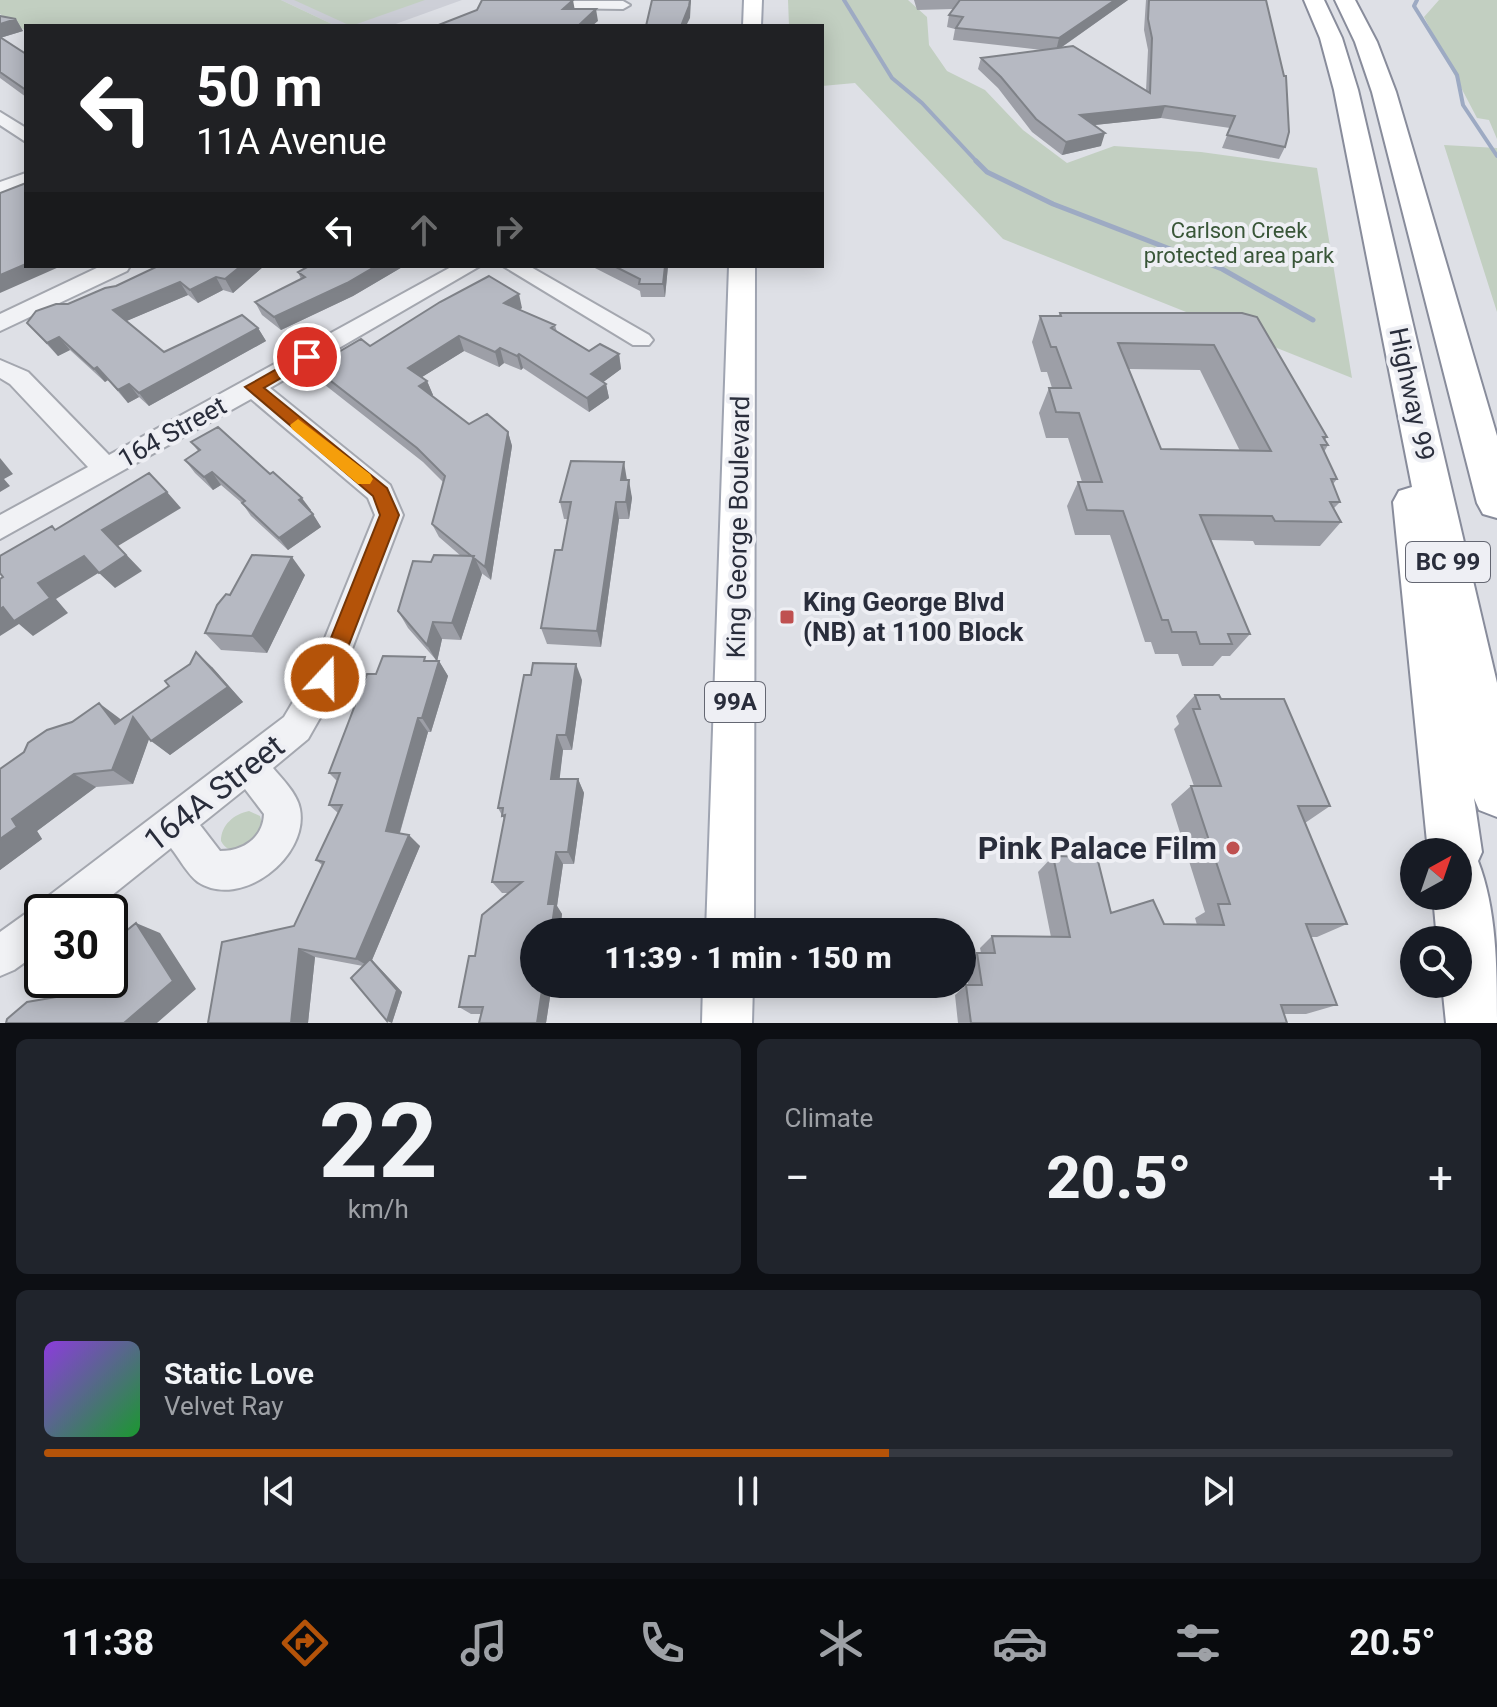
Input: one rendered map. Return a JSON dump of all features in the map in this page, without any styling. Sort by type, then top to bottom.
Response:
[{"type":"highway","name":"Highway 99","points":[[1314,0],[1341,70],[1497,792]]},
{"type":"highway","name":"Highway 99","points":[[1345,0],[1372,58],[1395,134],[1497,503]]},
{"type":"highway","points":[[1361,0],[1379,46],[1395,134]]},
{"type":"highway","points":[[1398,331],[1417,549],[1453,838]]},
{"type":"highway","points":[[1462,910],[1476,1023]]},
{"type":"main road","points":[[752,24],[753,0]]},
{"type":"main road","name":"King George Boulevard","points":[[730,918],[742,268]]},
{"type":"main road","points":[[727,1023],[728,998]]},
{"type":"street","points":[[553,4],[623,2],[618,24]]},
{"type":"street","points":[[0,117],[24,135]]},
{"type":"street","points":[[0,188],[24,180]]},
{"type":"street","points":[[0,324],[49,297],[114,268]]},
{"type":"street","name":"164 Street","points":[[0,528],[465,268]]},
{"type":"street","points":[[517,268],[641,340]]},
{"type":"street","points":[[0,368],[19,378],[106,469]]},
{"type":"street","name":"164A Street","points":[[83,894],[296,728],[325,678],[389,515],[380,492],[253,387]]},
{"type":"street","points":[[175,823],[210,868],[235,871],[261,857],[279,833],[282,809],[249,765]]},
{"type":"street","points":[[0,956],[24,939]]},
{"type":"shaded area","points":[[281,0],[462,0],[396,24],[332,24]]},
{"type":"green space","points":[[0,0],[281,0],[332,24],[24,24],[24,30],[0,14]]},
{"type":"green space","points":[[294,0],[425,0],[357,24],[347,24]]},
{"type":"green space","name":"Carlson Creek protected area park","points":[[788,0],[908,0],[927,17],[929,45],[947,71],[985,90],[1023,130],[1067,163],[1114,146],[1201,152],[1317,168],[1352,378],[1003,239],[855,83],[824,86],[824,24],[789,24]]},
{"type":"green space","points":[[1439,0],[1497,0],[1497,139],[1489,120],[1477,118],[1424,17]]},
{"type":"green space","points":[[1444,145],[1497,148],[1497,312]]},
{"type":"green space","points":[[249,811],[260,816],[263,826],[244,847],[238,850],[226,848],[221,841],[226,825]]},
{"type":"building","points":[[482,0],[573,0],[563,9],[596,9],[580,24],[441,24],[477,10]]},
{"type":"building","points":[[652,0],[690,0],[682,24],[646,24]]},
{"type":"building","points":[[960,0],[1115,0],[1059,38],[956,28],[963,17],[949,15]]},
{"type":"building","points":[[1149,0],[1266,0],[1286,76],[1289,132],[1285,147],[1227,135],[1235,116],[1165,106],[1080,115],[1105,133],[1066,142],[1036,119],[981,58],[1073,46],[1150,93],[1152,38],[1148,19]]},
{"type":"building","points":[[0,16],[16,19],[0,24]]},
{"type":"building","points":[[0,37],[24,53],[24,89],[0,72]]},
{"type":"building","points":[[24,184],[24,265],[0,275],[0,193]]},
{"type":"building","points":[[154,268],[239,268],[225,279],[216,277],[190,290],[180,282],[113,310],[164,352],[242,315],[258,328],[139,393],[129,384],[118,390],[97,367],[94,369],[59,337],[47,343],[27,323],[36,311],[56,304],[68,304]]},
{"type":"building","points":[[305,268],[373,268],[274,317],[255,302],[305,277],[298,272]]},
{"type":"building","points":[[618,268],[665,268],[663,284],[639,284],[640,279]]},
{"type":"building","points":[[489,276],[519,294],[504,303],[555,325],[551,328],[589,351],[600,344],[619,354],[591,374],[606,384],[587,398],[519,354],[517,356],[500,348],[495,352],[459,336],[408,368],[427,381],[419,386],[469,424],[487,414],[508,432],[485,567],[432,524],[445,476],[417,448],[313,367],[361,339],[370,346],[440,302]]},
{"type":"building","points":[[1060,313],[1242,313],[1257,317],[1327,437],[1323,437],[1328,445],[1321,445],[1337,479],[1331,479],[1340,502],[1330,502],[1341,522],[1275,521],[1272,516],[1200,515],[1250,634],[1228,634],[1232,644],[1200,644],[1196,632],[1172,632],[1168,620],[1162,620],[1123,511],[1087,510],[1078,482],[1102,482],[1079,413],[1056,412],[1049,388],[1071,388],[1056,347],[1051,347],[1040,316],[1061,316]],"holes":[[[1118,343],[1214,345],[1271,451],[1161,449]]]},
{"type":"building","points":[[218,427],[302,498],[299,500],[313,514],[279,538],[242,503],[245,501],[212,472],[204,477],[185,460],[200,450],[191,442]]},
{"type":"building","points":[[571,461],[624,462],[621,480],[629,480],[626,502],[616,502],[597,631],[541,628],[555,550],[562,550],[571,502],[560,502]]},
{"type":"building","points":[[149,473],[167,492],[102,530],[126,555],[99,573],[84,556],[38,583],[50,598],[14,621],[3,607],[0,609],[0,579],[3,577],[0,573],[0,556],[52,526],[55,530]]},
{"type":"building","points":[[252,555],[292,557],[252,636],[205,633],[217,605],[226,594],[230,595]]},
{"type":"building","points":[[434,555],[474,556],[452,623],[433,622],[427,645],[398,611],[413,561],[431,562]]},
{"type":"building","points":[[196,652],[228,687],[151,741],[133,717],[112,770],[74,774],[12,819],[17,827],[0,839],[0,769],[47,730],[72,722],[99,703],[115,724],[169,686],[165,681],[190,664]]},
{"type":"building","points":[[383,656],[425,657],[424,661],[439,661],[422,718],[418,718],[386,831],[409,835],[356,959],[299,949],[291,1023],[208,1023],[222,942],[294,926],[324,862],[316,860],[342,805],[329,805],[340,773],[329,773],[367,674],[376,674]]},
{"type":"building","points":[[533,663],[576,664],[566,735],[557,735],[551,779],[578,779],[568,852],[556,852],[548,904],[555,904],[553,918],[520,918],[520,998],[541,998],[537,1023],[479,1023],[483,1007],[459,1007],[469,956],[475,956],[482,915],[522,882],[492,882],[505,815],[502,816],[503,808],[498,808],[524,675],[531,675]]},
{"type":"building","name":"Pink Palace Film","points":[[1195,695],[1219,695],[1221,699],[1284,699],[1330,806],[1298,806],[1347,924],[1306,924],[1337,1005],[1281,1005],[1287,1023],[971,1023],[968,998],[976,998],[976,985],[982,985],[977,953],[995,953],[992,936],[1070,937],[1053,856],[1097,857],[1111,913],[1153,900],[1164,924],[1224,925],[1218,904],[1230,904],[1191,786],[1221,786],[1193,709],[1200,709]]},
{"type":"building","points":[[136,923],[173,981],[124,1023],[6,1023],[27,1002],[50,998],[128,998],[128,929]]},
{"type":"building","points":[[370,959],[397,990],[387,1021],[351,978]]},
{"type":"waterway","points":[[844,0],[892,78],[922,103],[978,163]]},
{"type":"waterway","points":[[1417,0],[1414,6],[1457,75],[1463,105],[1497,156]]},
{"type":"waterway","points":[[978,163],[987,172],[1053,204],[1222,269],[1313,320]]},
{"type":"slow traffic","points":[[298,425],[364,479]]},
{"type":"place","name":"King George Blvd (NB) at 1100 Block","points":[[787,617]]},
{"type":"place","name":"Pink Palace Film","points":[[1233,848]]},
{"type":"route","points":[[307,357],[253,387],[380,492],[389,515],[325,678]]}]
